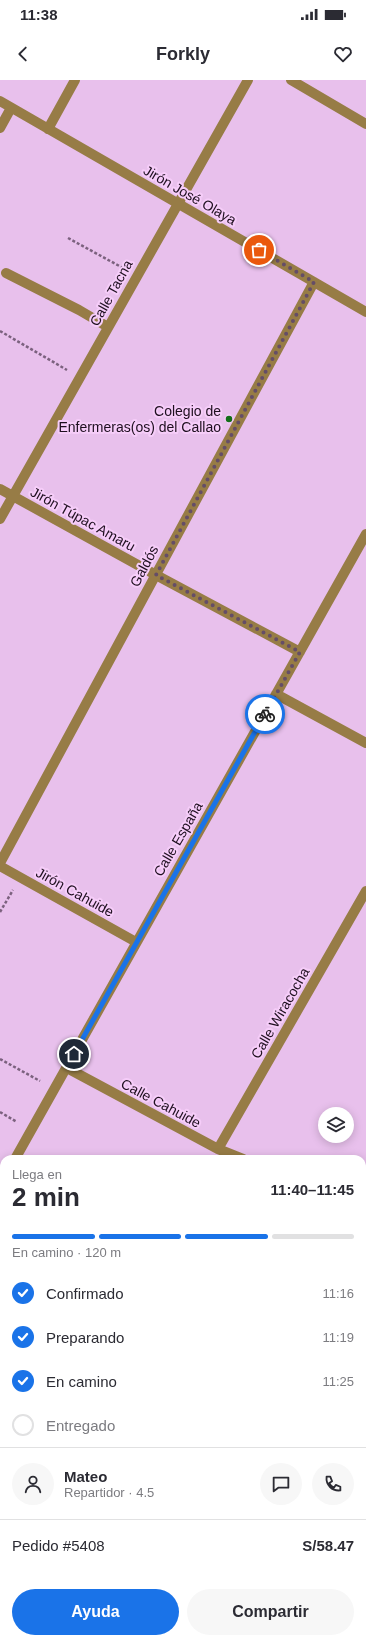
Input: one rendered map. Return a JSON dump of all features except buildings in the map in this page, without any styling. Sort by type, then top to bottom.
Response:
[{"type":"street","points":[[48,129],[75,80]]},
{"type":"street","name":"Calle Tacna","points":[[0,519],[248,80]]},
{"type":"street","points":[[291,80],[366,124]]},
{"type":"street","name":"Jirón José Olaya","points":[[0,101],[366,312]]},
{"type":"street","points":[[0,128],[12,108]]},
{"type":"street","points":[[6,273],[108,327]]},
{"type":"street","name":"Galdós","points":[[0,863],[314,282]]},
{"type":"street","name":"Jirón Túpac Amaru","points":[[0,489],[300,652]]},
{"type":"street","name":"Calle España","points":[[17,1155],[366,534]]},
{"type":"street","points":[[276,694],[366,743]]},
{"type":"street","name":"Jirón Cahuide","points":[[0,866],[136,942]]},
{"type":"street","name":"Calle Wiracocha","points":[[218,1149],[366,892]]},
{"type":"street","name":"Calle Cahuide","points":[[67,1068],[218,1149],[233,1155]]},
{"type":"path","points":[[68,238],[137,276]]},
{"type":"path","points":[[0,332],[80,377]]},
{"type":"path","points":[[0,912],[20,877]]},
{"type":"path","points":[[0,1059],[55,1089]]},
{"type":"path","points":[[0,1112],[31,1129]]},
{"type":"way so far","points":[[259,250],[314,282],[156,575],[300,652],[265,714]]},
{"type":"place","name":"Colegio de Enfermeras(os) del Callao","points":[[229,419]]},
{"type":"route","points":[[74,1054],[265,714]]}]
